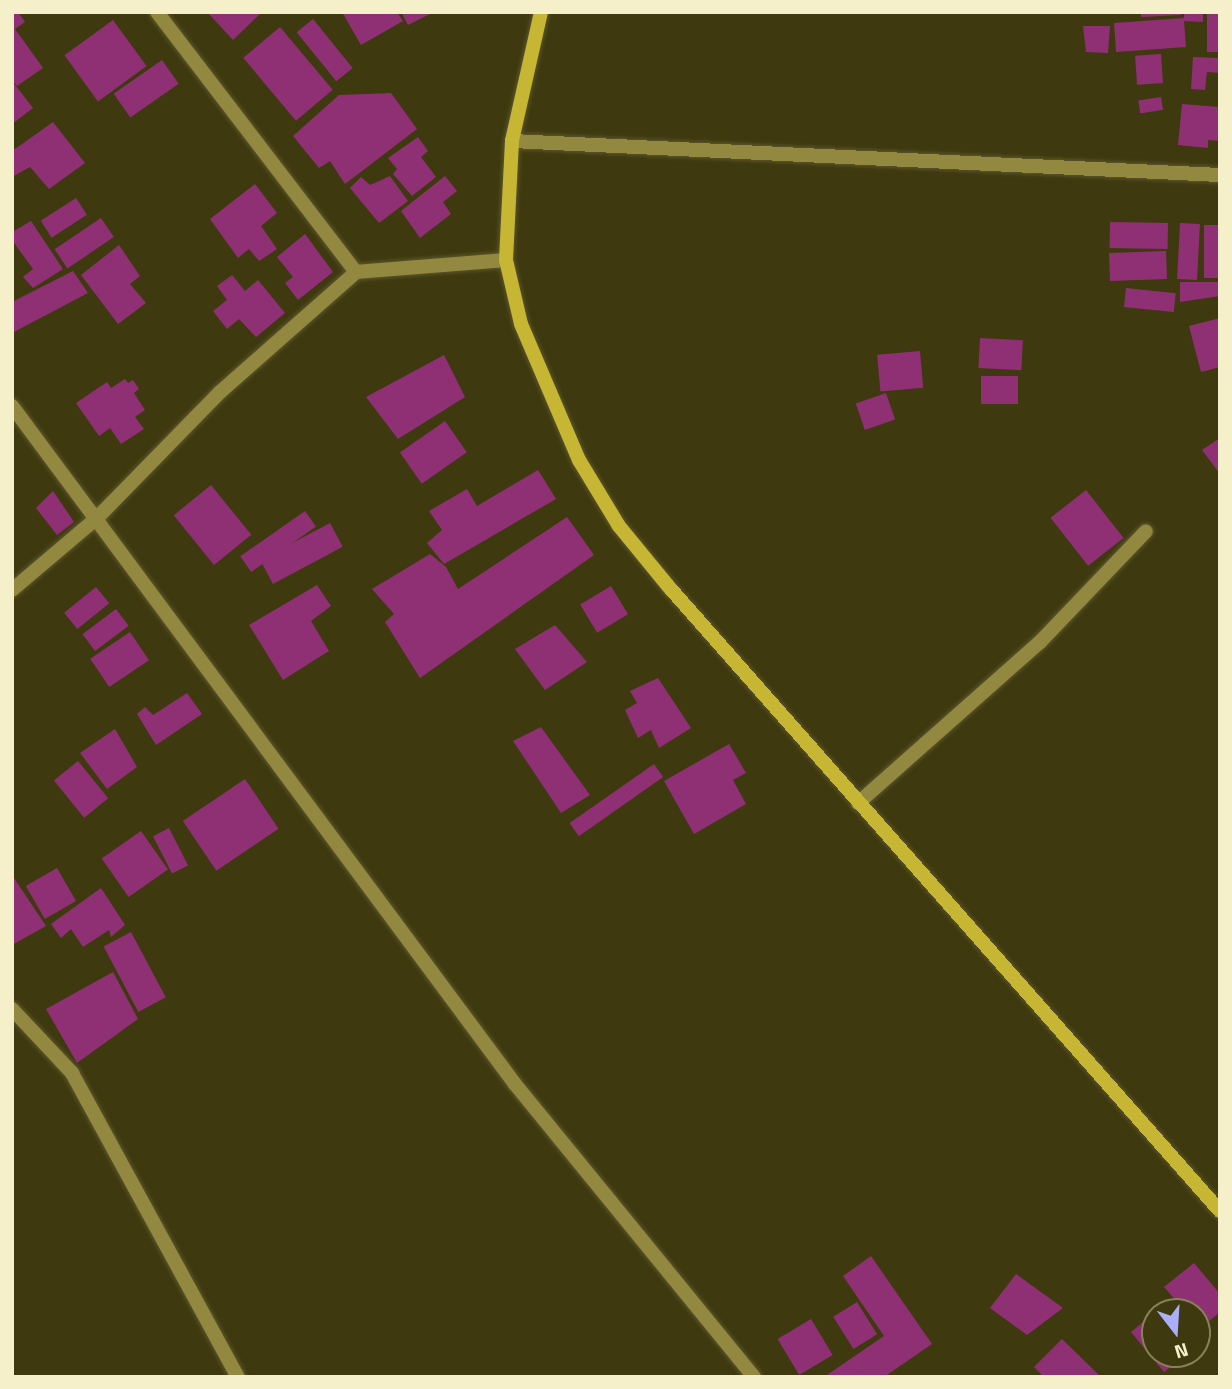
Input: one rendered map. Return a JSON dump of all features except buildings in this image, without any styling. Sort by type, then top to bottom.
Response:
[{"type":"street","points":[[157,12],[356,272]]},
{"type":"street","points":[[541,12],[512,141],[506,260],[521,324],[545,388],[579,460],[619,526],[858,803],[1220,1211]]},
{"type":"street","points":[[512,141],[1220,175]]},
{"type":"street","points":[[12,590],[97,518],[220,392],[356,272],[506,260]]},
{"type":"street","points":[[12,406],[515,1084],[754,1377]]},
{"type":"street","points":[[858,803],[1040,642],[1146,531]]},
{"type":"street","points":[[12,1009],[72,1073],[238,1377]]}]
